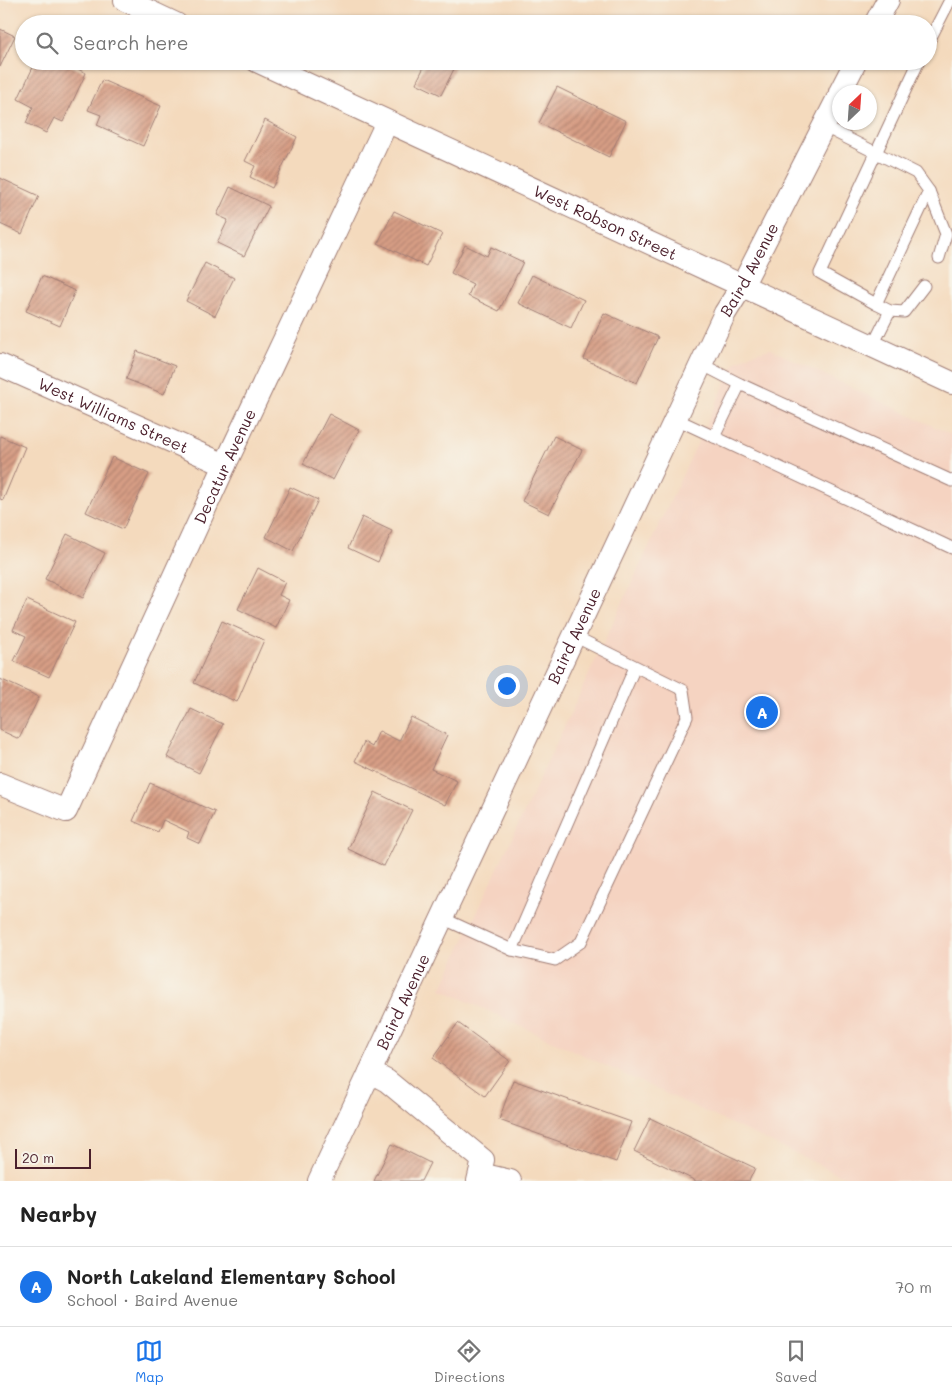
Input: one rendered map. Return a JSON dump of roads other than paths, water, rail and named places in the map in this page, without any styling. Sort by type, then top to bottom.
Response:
[{"type":"street","points":[[125,0],[157,15]]},
{"type":"street","points":[[880,15],[888,0]]},
{"type":"street","name":"West Robson Street","points":[[276,70],[952,384]]},
{"type":"street","name":"Baird Avenue","points":[[844,85],[852,70]]},
{"type":"street","name":"Baird Avenue","points":[[319,1181],[725,312],[742,286],[832,109]]},
{"type":"street","name":"Decatur Avenue","points":[[0,784],[66,811],[225,465],[387,122]]},
{"type":"street","name":"West Williams Street","points":[[0,365],[225,465]]},
{"type":"street","points":[[370,1072],[387,1081],[483,1160],[479,1177],[510,1181]]},
{"type":"lane","points":[[937,25],[950,0]]},
{"type":"lane","points":[[915,70],[820,273],[890,311],[904,312],[924,286]]},
{"type":"lane","points":[[823,126],[916,173],[929,191],[946,234],[939,258]]},
{"type":"lane","points":[[876,304],[929,191]]},
{"type":"lane","points":[[872,347],[890,311]]},
{"type":"lane","points":[[701,364],[740,384],[952,481]]},
{"type":"lane","points":[[714,437],[740,384]]},
{"type":"lane","points":[[676,419],[952,548]]},
{"type":"lane","points":[[442,918],[512,950],[555,960],[581,942],[687,717],[683,690],[574,636]]},
{"type":"lane","points":[[512,950],[635,667]]},
{"type":"place","name":"North Lakeland Elementary School","points":[[762,712]]}]
